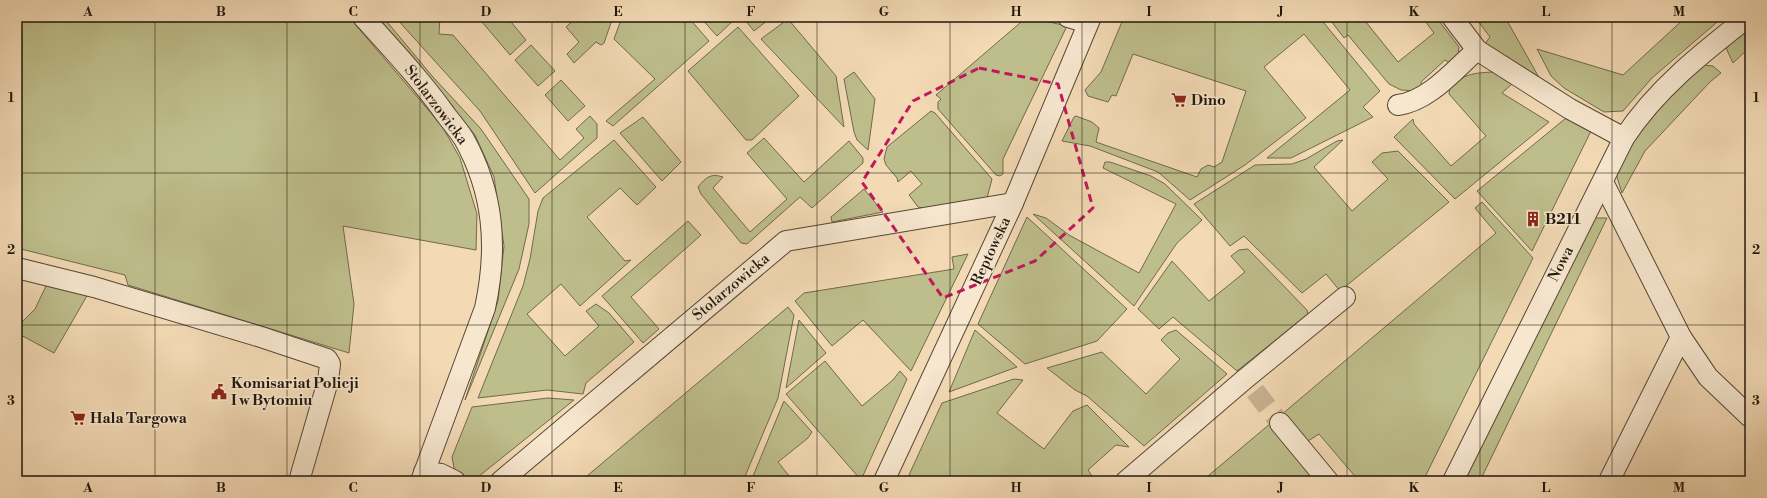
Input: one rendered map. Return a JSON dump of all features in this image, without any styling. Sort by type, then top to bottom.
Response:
[{"type":"street","name":"Stolarzowicka","points":[[363,17],[436,100],[464,139],[479,171],[490,211],[493,258],[492,278],[485,308],[423,477]]},
{"type":"street","points":[[1068,17],[1090,20]]},
{"type":"street","points":[[1452,17],[1477,50],[1570,109],[1624,138]]},
{"type":"street","name":"Nowa","points":[[1452,481],[1624,138],[1634,122],[1664,88],[1698,57],[1748,17]]},
{"type":"street","name":"Reptowska","points":[[884,481],[1012,203],[1090,20]]},
{"type":"street","points":[[1398,104],[1409,103],[1423,97],[1477,50]]},
{"type":"street","points":[[1603,182],[1681,337],[1708,377],[1746,416],[1750,417]]},
{"type":"street","name":"Stolarzowicka","points":[[501,481],[786,241],[1012,203]]},
{"type":"street","points":[[17,268],[94,287],[261,337],[326,359],[330,364],[328,381],[299,481]]},
{"type":"street","points":[[1126,481],[1250,385],[1345,297]]},
{"type":"street","points":[[1609,481],[1681,337]]},
{"type":"street","points":[[1280,423],[1328,481]]},
{"type":"street","points":[[423,477],[441,474],[455,481]]},
{"type":"highlighted area","points":[[979,68],[1058,84],[1093,208],[1035,261],[943,298],[862,182],[913,101]]},
{"type":"green space","points":[[17,17],[349,17],[442,126],[460,158],[477,214],[476,250],[343,226],[354,304],[349,353],[128,285],[125,275],[17,248]]},
{"type":"green space","points":[[376,17],[383,17],[433,77],[481,129],[529,199],[529,224],[519,269],[465,400],[498,301],[504,246],[494,177],[475,135],[430,79]]},
{"type":"green space","points":[[395,17],[440,17],[439,34],[453,35],[560,160],[584,138],[576,129],[590,116],[597,124],[597,138],[535,193],[480,111]]},
{"type":"green space","points":[[487,17],[507,17],[526,40],[510,55],[482,22]]},
{"type":"green space","points":[[577,17],[613,17],[604,43],[601,45],[596,42],[574,63],[567,54],[579,42],[566,27]]},
{"type":"green space","points":[[622,17],[688,17],[709,41],[613,126],[606,121],[655,79],[614,39]]},
{"type":"green space","points":[[700,17],[737,17],[717,36]]},
{"type":"green space","points":[[746,17],[772,17],[754,31],[745,20]]},
{"type":"green space","points":[[1027,17],[1067,26],[1003,159],[1003,174],[1000,176],[996,175],[938,109],[938,102],[941,99],[936,95]]},
{"type":"green space","points":[[1124,17],[1319,17],[1380,91],[1363,107],[1373,117],[1291,158],[1267,158],[1350,90],[1304,34],[1264,67],[1306,118],[1245,165],[1190,200],[1158,172],[1090,146],[1062,141],[1074,117],[1076,116],[1092,122],[1099,128],[1096,142],[1197,177],[1201,169],[1208,165],[1214,167],[1222,162],[1246,91],[1133,54],[1116,96],[1112,95],[1108,102],[1088,96],[1085,90],[1101,72]]},
{"type":"green space","points":[[1328,17],[1362,17],[1398,62],[1434,33],[1422,17],[1436,17],[1459,47],[1458,55],[1451,64],[1445,60],[1421,82],[1422,87],[1415,91],[1401,90],[1389,84],[1348,35],[1344,38]]},
{"type":"green space","points":[[1475,17],[1505,17],[1541,81],[1484,45],[1490,37]]},
{"type":"green space","points":[[1686,17],[1723,17],[1652,78],[1623,111],[1604,112],[1564,88],[1551,76],[1537,49],[1623,75]]},
{"type":"green space","points":[[788,19],[836,76],[844,127],[761,39]]},
{"type":"green space","points":[[738,27],[799,96],[752,140],[746,140],[688,71]]},
{"type":"green space","points":[[1750,28],[1750,47],[1733,63],[1726,48]]},
{"type":"green space","points":[[531,45],[555,71],[538,86],[515,60]]},
{"type":"green space","points":[[1703,65],[1713,66],[1721,73],[1710,82],[1645,151],[1622,193],[1615,171],[1647,121]]},
{"type":"green space","points":[[854,72],[875,99],[868,150],[857,140],[854,132],[844,79]]},
{"type":"green space","points":[[1493,72],[1512,84],[1502,93],[1549,122],[1455,199],[1394,137],[1413,119],[1414,124],[1451,166],[1486,136],[1449,94],[1450,87],[1460,79],[1469,75]]},
{"type":"green space","points":[[561,80],[585,106],[568,121],[545,95]]},
{"type":"green space","points":[[931,111],[935,113],[992,179],[987,198],[927,209],[918,207],[909,195],[922,184],[911,171],[898,182],[897,178],[886,165],[884,159],[887,147]]},
{"type":"green space","points":[[643,117],[681,162],[662,181],[620,133]]},
{"type":"green space","points":[[1566,118],[1575,121],[1591,131],[1532,251],[1477,191]]},
{"type":"green space","points":[[764,138],[804,182],[849,141],[863,158],[863,163],[812,208],[800,197],[747,244],[741,243],[701,194],[698,187],[709,177],[715,175],[723,177],[713,188],[750,232],[787,199],[747,153]]},
{"type":"green space","points":[[614,140],[656,187],[637,205],[620,188],[587,217],[625,261],[631,260],[580,306],[561,284],[527,314],[565,356],[599,326],[586,311],[596,304],[609,313],[634,342],[586,383],[583,394],[547,390],[478,398],[523,286],[530,259],[538,211],[543,198]]},
{"type":"green space","points":[[1343,140],[1314,167],[1352,211],[1388,179],[1372,162],[1382,153],[1398,151],[1449,202],[1340,291],[1326,274],[1302,293],[1244,236],[1230,246],[1194,204],[1255,165],[1292,164],[1306,159],[1337,141]]},
{"type":"green space","points":[[1105,162],[1110,162],[1151,176],[1165,184],[1202,220],[1177,243],[1134,306],[1033,214],[1046,218],[1069,235],[1139,273],[1176,204],[1103,168]]},
{"type":"green space","points":[[864,189],[883,212],[832,222],[831,217]]},
{"type":"green space","points":[[1482,202],[1533,258],[1423,481],[1359,481],[1319,434],[1305,443],[1281,415],[1496,233],[1475,208]]},
{"type":"green space","points":[[1027,217],[1127,309],[1097,341],[1025,364],[978,324]]},
{"type":"green space","points":[[1595,218],[1607,218],[1480,481],[1464,481]]},
{"type":"green space","points":[[688,221],[701,235],[631,297],[659,329],[643,343],[602,296]]},
{"type":"green space","points":[[1248,249],[1307,310],[1308,314],[1237,371],[1173,317],[1159,329],[1138,309],[1172,261],[1209,301],[1245,272],[1231,256],[1239,250]]},
{"type":"green space","points":[[968,254],[911,371],[863,320],[832,346],[795,301],[804,293],[954,269],[952,257]]},
{"type":"green space","points":[[47,284],[88,294],[54,353],[17,333],[17,327],[35,309]]},
{"type":"green space","points":[[788,307],[794,315],[778,398],[743,481],[581,481]]},
{"type":"green space","points":[[799,320],[826,353],[786,388]]},
{"type":"green space","points":[[975,330],[1017,367],[949,392]]},
{"type":"green space","points":[[1176,330],[1227,374],[1144,446],[1087,396],[1075,390],[1047,368],[1102,352],[1146,394],[1180,359],[1161,340],[1168,333]]},
{"type":"green space","points":[[825,361],[862,406],[893,380],[900,371],[907,379],[861,480],[786,394]]},
{"type":"green space","points":[[1014,379],[1023,380],[997,413],[1044,449],[1073,411],[1087,405],[1129,447],[1116,445],[1088,470],[1095,481],[931,481],[920,480],[909,475],[942,403]]},
{"type":"green space","points":[[548,398],[574,400],[473,481],[463,479],[455,473],[452,457],[472,407]]},
{"type":"green space","points":[[784,401],[812,432],[808,438],[778,462],[793,481],[751,481]]},
{"type":"green space","points":[[1271,423],[1313,478],[1311,481],[1202,481]]},
{"type":"tunnel","points":[[1255,391],[1280,423]]},
{"type":"place","name":"Dino","points":[[1179,100]]},
{"type":"place","name":"B211","points":[[1533,219]]},
{"type":"place","name":"Komisariat Policji I w Bytomiu","points":[[219,392]]},
{"type":"place","name":"Hala Targowa","points":[[78,418]]}]
